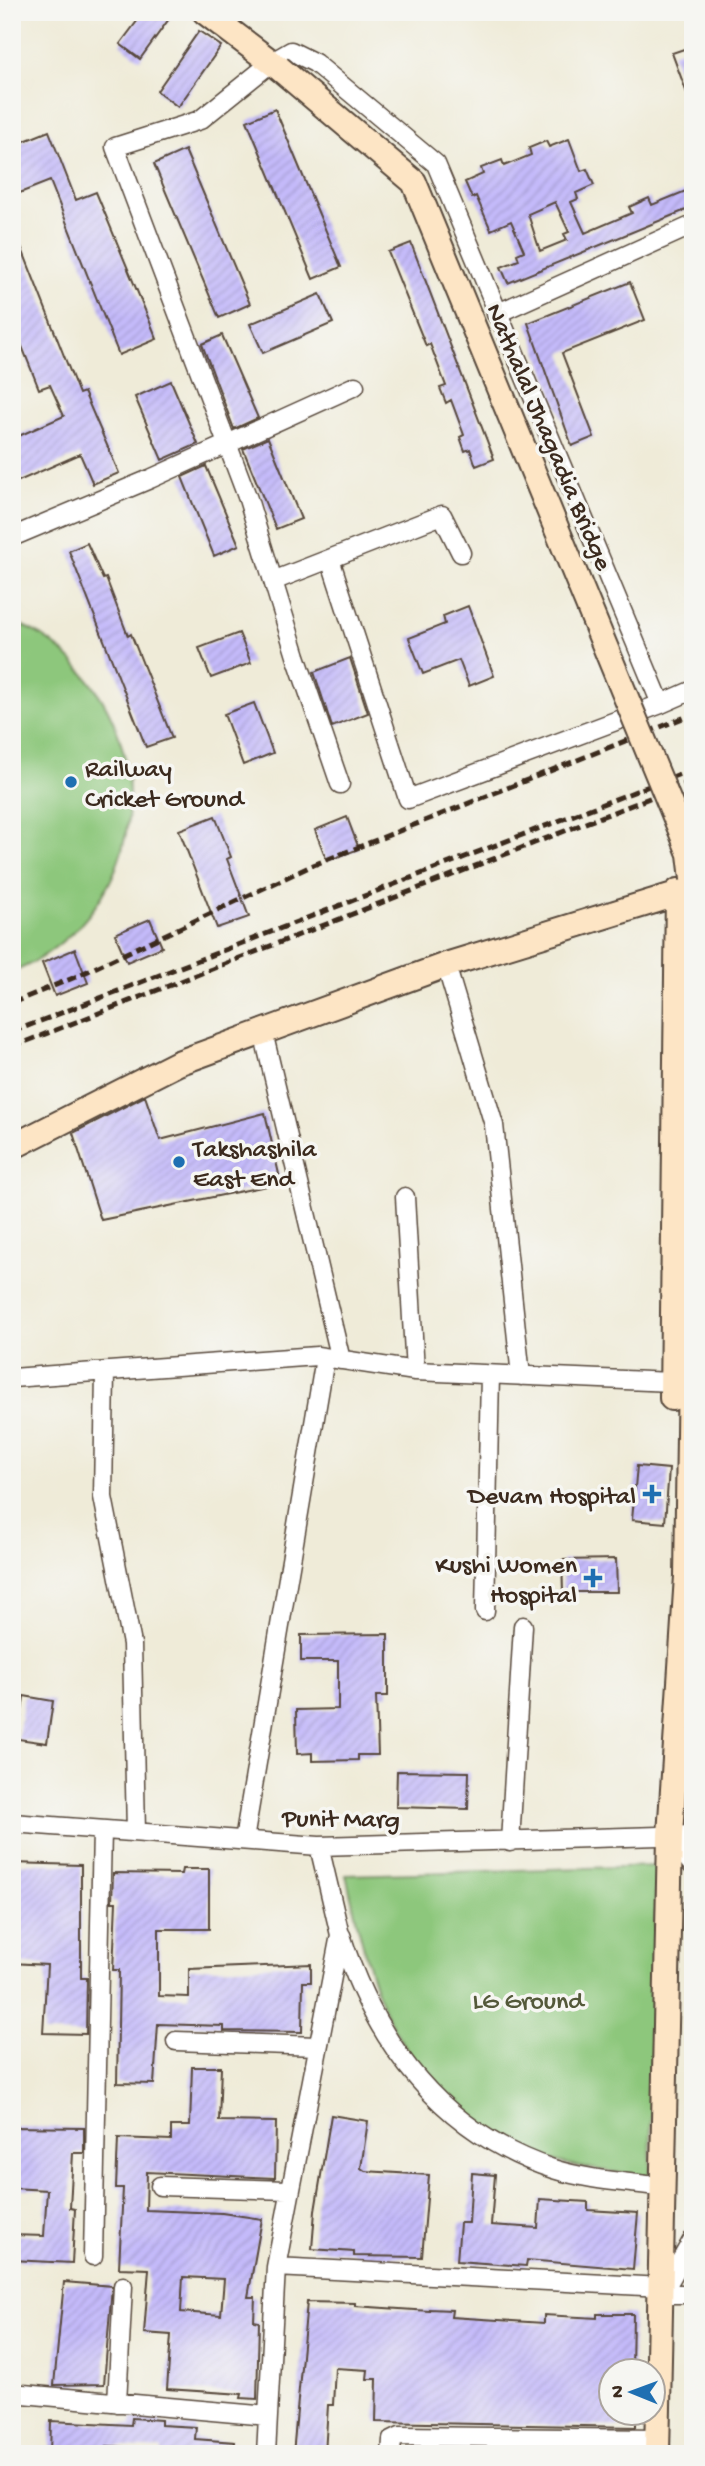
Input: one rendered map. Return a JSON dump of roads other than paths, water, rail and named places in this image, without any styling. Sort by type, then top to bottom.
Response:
[{"type":"street","points":[[205,12],[280,61]]},
{"type":"street","points":[[228,12],[280,61]]},
{"type":"street","points":[[340,784],[227,444],[115,147],[200,120],[291,51],[315,64],[436,164],[496,314],[661,704]]},
{"type":"street","name":"Nathalal Jhagadia Bridge","points":[[280,61],[425,175],[693,827]]},
{"type":"street","name":"Nathalal Jhagadia Bridge","points":[[280,61],[414,182],[690,854],[670,1557],[689,1614]]},
{"type":"street","points":[[496,314],[693,225]]},
{"type":"street","points":[[12,537],[355,386]]},
{"type":"street","points":[[273,581],[442,515],[461,553]]},
{"type":"street","points":[[330,559],[408,799],[693,690]]},
{"type":"street","points":[[12,1147],[178,1062],[446,965],[688,886]]},
{"type":"street","points":[[446,965],[494,1125],[521,1376]]},
{"type":"street","points":[[244,1840],[333,1359],[263,1032]]},
{"type":"street","points":[[391,2454],[392,2440],[400,2436],[658,2446],[663,2187],[689,1614],[687,1576],[693,1151]]},
{"type":"street","points":[[405,1198],[415,1371]]},
{"type":"street","points":[[12,1378],[333,1359],[415,1371],[673,1382]]},
{"type":"street","points":[[105,1372],[103,1497],[132,1644],[135,1832]]},
{"type":"street","points":[[485,1611],[490,1375]]},
{"type":"street","points":[[510,1842],[523,1626]]},
{"type":"street","name":"Punit Marg","points":[[12,1823],[319,1846],[681,1835]]},
{"type":"street","points":[[93,2256],[102,1830]]},
{"type":"street","points":[[681,1835],[693,1866]]},
{"type":"street","points":[[319,1846],[340,1935],[354,1977],[373,2017],[399,2056],[427,2090],[472,2130],[512,2153],[555,2169],[663,2187]]},
{"type":"street","points":[[266,2454],[276,2267],[288,2190],[340,1935]]},
{"type":"street","points":[[176,2041],[317,2046]]},
{"type":"street","points":[[160,2186],[288,2190]]},
{"type":"street","points":[[662,2291],[693,2239]]},
{"type":"street","points":[[276,2267],[693,2294]]},
{"type":"street","points":[[117,2403],[122,2286]]},
{"type":"street","points":[[12,2393],[268,2416]]},
{"type":"railway","points":[[12,1003],[73,978],[311,866],[693,714]]},
{"type":"railway","points":[[12,1032],[693,769]]},
{"type":"railway","points":[[12,1047],[693,781]]},
{"type":"place","name":"Railway Cricket Ground","points":[[71,782]]},
{"type":"place","name":"Takshashila East End","points":[[179,1162]]},
{"type":"place","name":"Devam Hospital","points":[[652,1494]]},
{"type":"place","name":"Kushi Women Hospital","points":[[593,1578]]},
{"type":"park label","name":"LG Ground","points":[[528,1999]]}]
